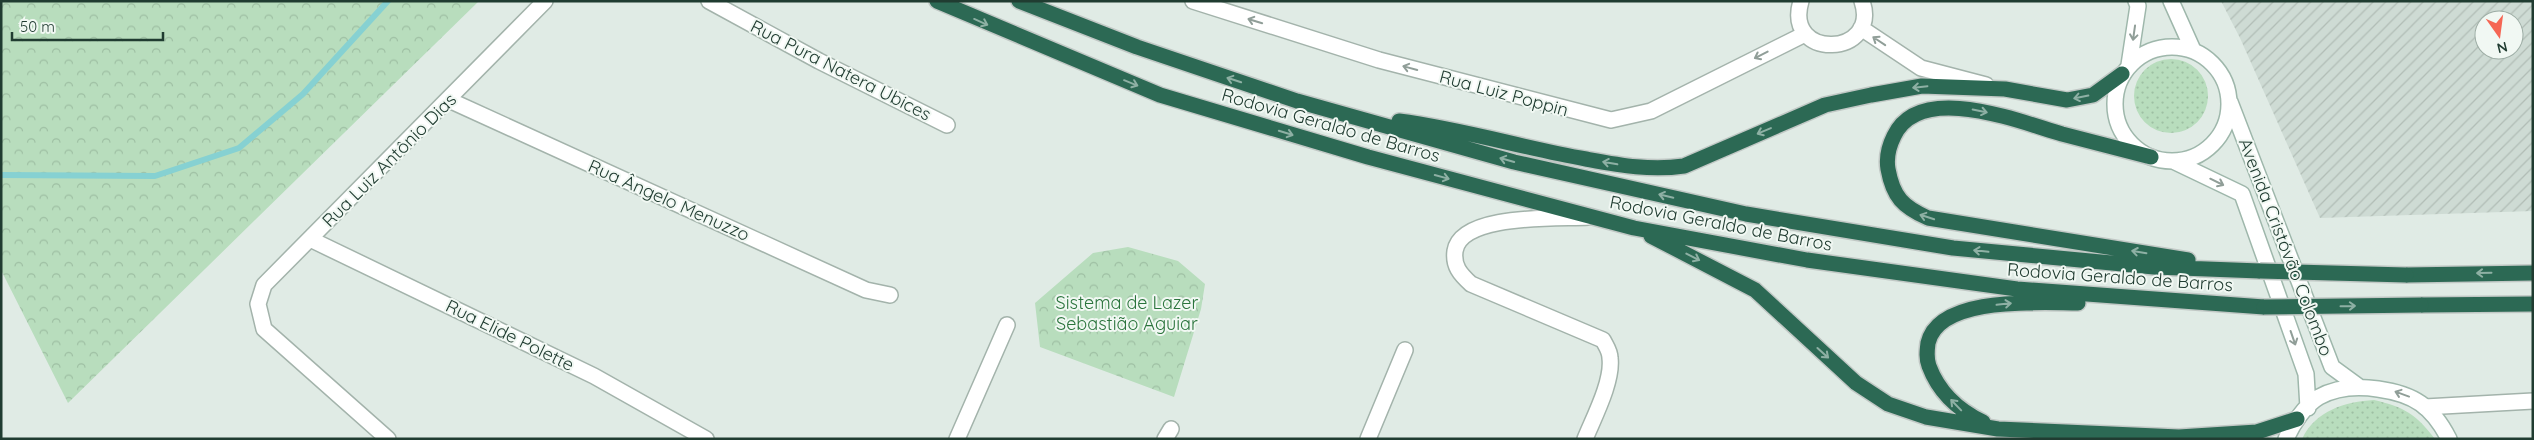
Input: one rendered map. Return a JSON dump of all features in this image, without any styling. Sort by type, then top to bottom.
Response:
[{"type":"highway","name":"Rodovia Geraldo de Barros","points":[[937,1],[1160,95],[1368,157],[1634,228],[1807,260],[2007,288],[2264,307],[2533,304]]},
{"type":"highway","name":"Rodovia Geraldo de Barros","points":[[1019,1],[1137,48],[1297,100],[1514,162],[1746,214],[1963,249],[2154,267],[2406,274],[2533,272]]},
{"type":"highway","points":[[1347,114],[1426,125],[1527,149],[1632,167],[1661,169],[1684,166],[1826,105],[1922,86],[2005,90],[2067,100],[2093,95],[2126,69]]},
{"type":"highway","points":[[2151,157],[1966,108],[1938,108],[1914,115],[1898,126],[1889,146],[1888,166],[1892,190],[1899,200],[1915,212],[1928,218],[2258,271]]},
{"type":"highway","points":[[1634,228],[1755,290],[1856,383],[1888,404],[1926,417],[1998,429],[2112,436],[2179,437],[2227,436],[2257,432],[2297,419]]},
{"type":"highway","points":[[1998,429],[1963,412],[1934,377],[1926,359],[1928,347],[1930,337],[1945,320],[1960,312],[2009,303],[2192,302]]},
{"type":"street","name":"Rua Luiz Antônio Dias","points":[[388,439],[264,328],[258,304],[264,286],[450,100],[545,1]]},
{"type":"street","name":"Rua Pura Natera Ubices","points":[[709,1],[819,61],[947,125]]},
{"type":"street","name":"Rua Luiz Poppin","points":[[1193,1],[1379,60],[1611,120],[1651,111],[1805,34]]},
{"type":"street","points":[[1800,1],[1798,13],[1800,24],[1805,34],[1823,45],[1834,46],[1845,43],[1861,28],[1864,18],[1862,1]]},
{"type":"street","points":[[2126,69],[2143,54],[2159,47],[2176,46],[2193,50],[2210,60],[2223,75],[2229,98],[2229,114],[2222,132],[2210,147],[2193,157],[2173,161],[2151,157],[2136,149],[2124,137],[2117,122],[2114,106],[2116,89],[2126,69],[2138,6],[2136,1]]},
{"type":"street","points":[[2171,1],[2193,50]]},
{"type":"street","points":[[1861,28],[1921,68],[2005,90]]},
{"type":"street","name":"Avenida Cristóvão Colombo","points":[[2229,98],[2332,367],[2358,386]]},
{"type":"street","name":"Rua Ângelo Menuzzo","points":[[450,100],[866,290],[890,295]]},
{"type":"street","name":"Avenida Cristóvão Colombo","points":[[2173,161],[2242,194],[2306,374],[2308,408]]},
{"type":"street","points":[[1585,439],[1606,386],[1610,366],[1609,351],[1603,340],[1471,284],[1458,271],[1454,258],[1456,246],[1466,236],[1480,227],[1500,222],[1592,217]]},
{"type":"street","name":"Rua Elide Polette","points":[[310,238],[594,376],[706,439]]},
{"type":"street","points":[[957,439],[1007,325]]},
{"type":"street","points":[[1368,439],[1405,350]]},
{"type":"street","points":[[2286,439],[2297,419],[2318,398],[2358,386],[2403,393],[2426,407],[2441,424],[2449,439]]},
{"type":"street","points":[[2426,407],[2533,401]]},
{"type":"shaded area","points":[[2221,1],[2533,1],[2533,211],[2320,218],[2240,38]]},
{"type":"green space","points":[[1,1],[479,1],[68,403],[1,270]]},
{"type":"green space","points":[[2171,59],[2192,65],[2202,75],[2208,96],[2202,117],[2192,127],[2171,133],[2150,127],[2140,117],[2134,96],[2140,75],[2150,65]]},
{"type":"green space","name":"Sistema de Lazer Sebastião Aguiar","points":[[1128,247],[1178,261],[1205,284],[1201,309],[1174,397],[1040,347],[1035,303],[1093,253]]},
{"type":"green space","points":[[2374,400],[2409,413],[2422,423],[2435,439],[2302,439],[2315,421],[2332,409],[2352,403]]},
{"type":"waterway","points":[[1,175],[155,176],[239,148],[303,94],[388,1]]}]
